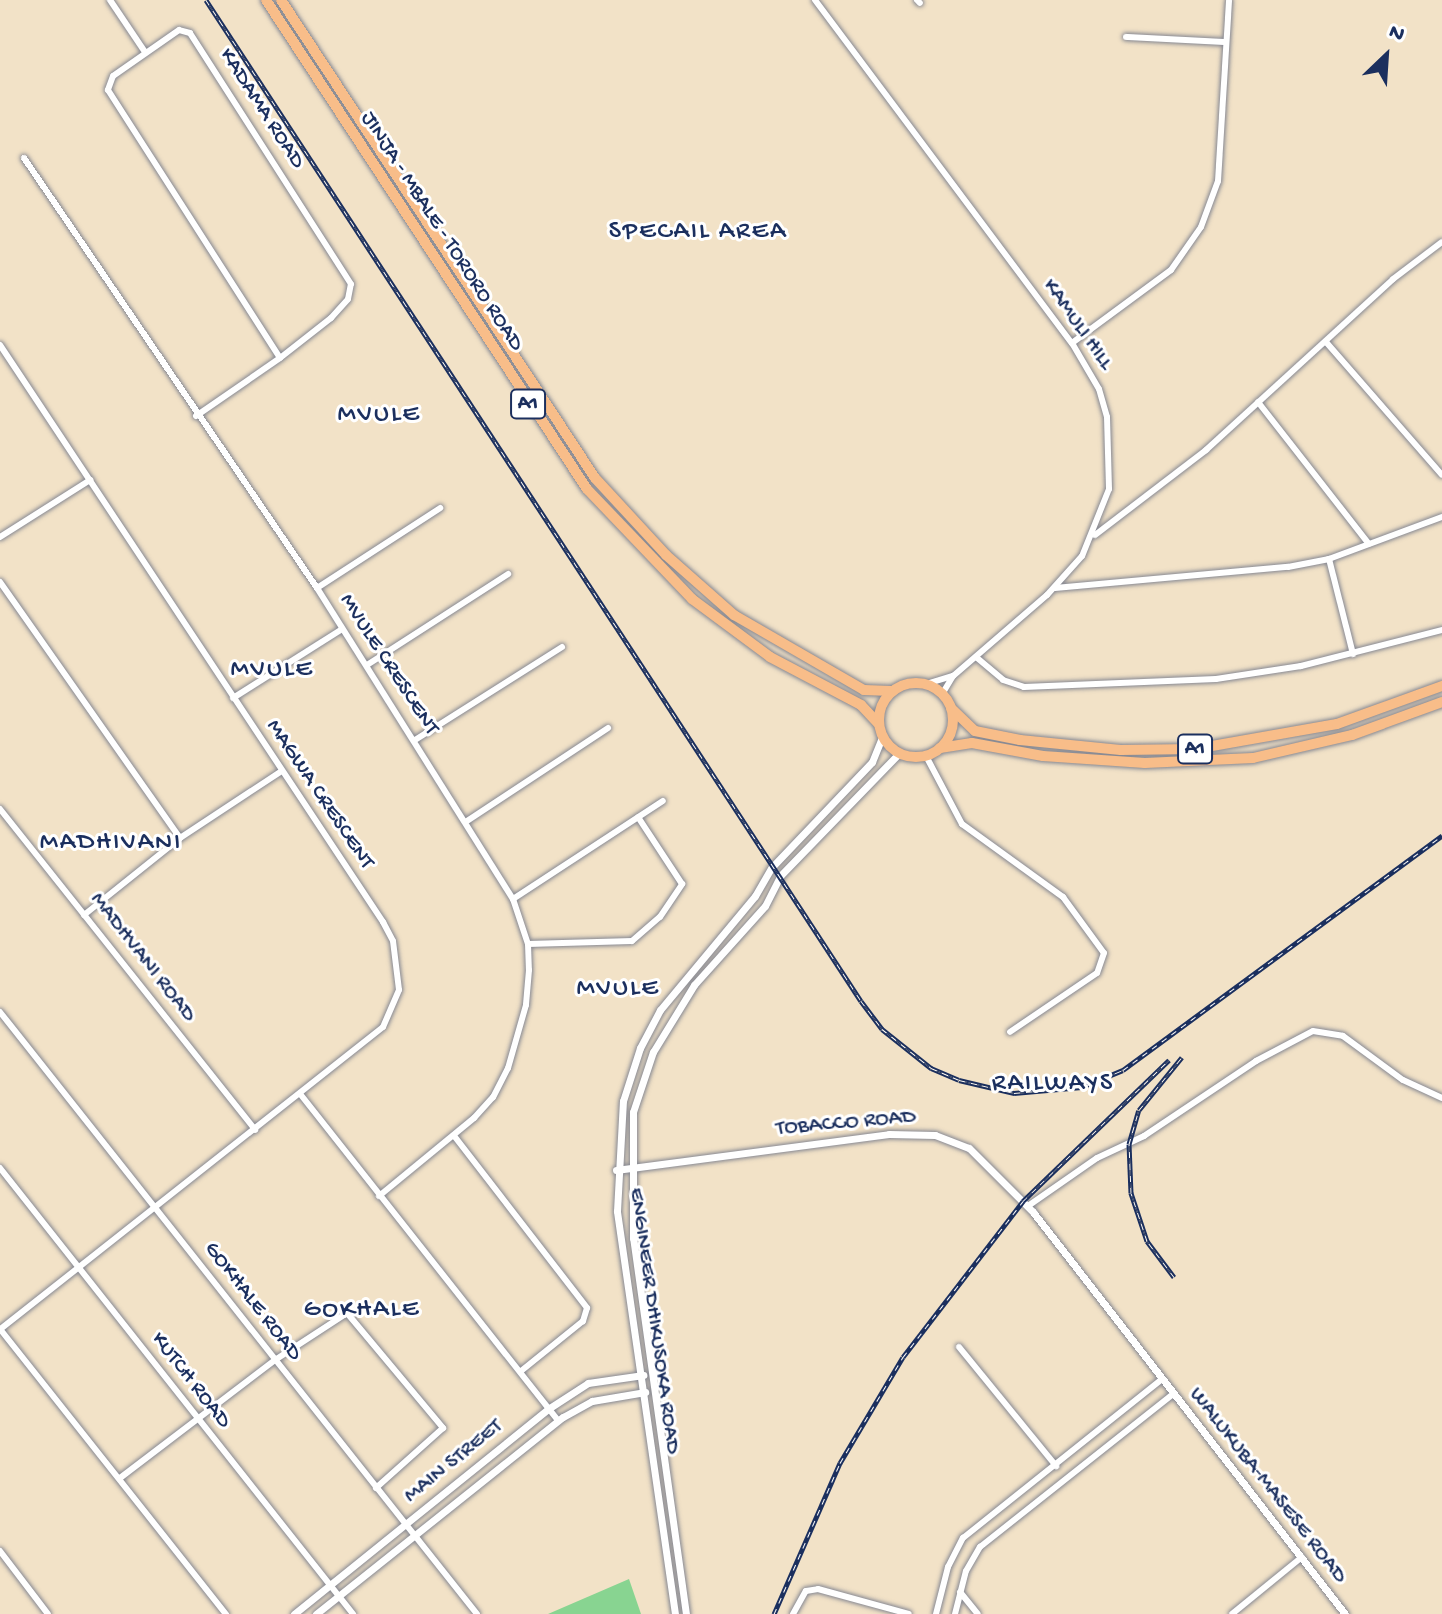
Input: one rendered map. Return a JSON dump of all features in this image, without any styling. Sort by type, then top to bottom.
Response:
[{"type":"highway","name":"JINJA - MBALE - TORORO ROAD","points":[[266,0],[587,489],[656,566],[704,609],[770,657],[861,705],[878,723]]},
{"type":"highway","name":"JINJA - MBALE - TORORO ROAD","points":[[281,0],[595,478],[666,555],[734,615],[864,690],[891,691]]},
{"type":"highway","name":"A1","points":[[891,691],[914,683],[926,684],[942,694],[951,708],[975,731],[1020,740],[1121,750],[1195,749],[1337,724],[1442,686]]},
{"type":"highway","points":[[891,691],[878,723],[882,737],[899,753],[926,756]]},
{"type":"highway","name":"A1","points":[[926,756],[940,748],[972,743],[1043,756],[1145,763],[1253,758],[1352,735],[1442,702]]},
{"type":"highway","points":[[940,748],[950,734],[951,708]]},
{"type":"street","points":[[110,0],[145,52]]},
{"type":"street","name":"KAMULI HILL","points":[[815,0],[1072,343],[1099,389],[1111,445],[1109,489],[1095,535],[1054,588],[953,676],[942,694]]},
{"type":"street","points":[[1072,343],[1171,270],[1201,227],[1218,181],[1229,0]]},
{"type":"street","name":"KADAMA ROAD","points":[[179,30],[190,33],[349,278],[351,292],[344,305],[280,358],[108,90],[110,79],[145,52],[179,30]]},
{"type":"street","points":[[1126,37],[1226,42]]},
{"type":"street","name":"MVULE CRESCENT","points":[[24,158],[196,416],[317,588],[467,821],[513,899],[528,944],[526,1005],[513,1054],[493,1097],[455,1137],[379,1196]]},
{"type":"street","points":[[1095,535],[1130,512],[1442,242]]},
{"type":"street","points":[[1326,342],[1442,475]]},
{"type":"street","name":"MAGWA CRESCENT","points":[[0,345],[280,772],[383,922],[398,965],[399,990],[383,1027],[301,1095],[0,1329]]},
{"type":"street","points":[[196,416],[280,358]]},
{"type":"street","points":[[1258,402],[1369,544]]},
{"type":"street","points":[[0,537],[90,480]]},
{"type":"street","points":[[317,588],[440,508]]},
{"type":"street","points":[[1054,588],[1240,574],[1329,559],[1442,517]]},
{"type":"street","points":[[1329,559],[1353,654]]},
{"type":"street","points":[[367,665],[508,574]]},
{"type":"street","points":[[0,582],[180,838]]},
{"type":"street","points":[[233,698],[342,629]]},
{"type":"street","points":[[976,657],[1003,680],[1038,687],[1246,676],[1353,654],[1442,630]]},
{"type":"street","points":[[415,740],[562,647]]},
{"type":"street","name":"KAMULI HILL","points":[[926,684],[953,676]]},
{"type":"street","points":[[467,821],[608,728]]},
{"type":"street","name":"ENGINEER DHIKUSOKA ROAD","points":[[675,1614],[617,1211],[616,1170],[630,1070],[660,1010],[755,896],[772,867],[872,762],[882,737]]},
{"type":"street","name":"ENGINEER DHIKUSOKA ROAD","points":[[686,1614],[633,1238],[631,1167],[639,1091],[673,1014],[765,906],[780,876],[899,753]]},
{"type":"street","points":[[926,756],[962,824],[1063,897],[1104,953],[1097,973],[1010,1032]]},
{"type":"street","points":[[84,915],[180,838],[280,772]]},
{"type":"street","points":[[513,899],[663,801]]},
{"type":"street","name":"MADHVANI ROAD","points":[[0,809],[255,1130]]},
{"type":"street","points":[[528,944],[632,941],[660,917],[682,884],[638,817]]},
{"type":"street","name":"GOKHALE ROAD","points":[[0,1012],[477,1614]]},
{"type":"street","points":[[1028,1206],[1097,1158],[1144,1136],[1256,1061],[1313,1031],[1343,1036],[1403,1080],[1442,1098]]},
{"type":"street","points":[[301,1095],[558,1420]]},
{"type":"street","name":"TOBACCO ROAD","points":[[616,1170],[889,1134],[935,1135],[984,1159],[1028,1206],[1161,1380]]},
{"type":"street","points":[[455,1137],[585,1303],[583,1321],[521,1371]]},
{"type":"street","name":"KUTCH ROAD","points":[[0,1168],[353,1614]]},
{"type":"street","points":[[120,1478],[275,1360],[347,1313],[442,1424],[440,1436],[376,1488]]},
{"type":"street","points":[[0,1329],[226,1614]]},
{"type":"street","points":[[959,1347],[1056,1466]]},
{"type":"street","name":"MAIN STREET","points":[[294,1614],[548,1409],[588,1383],[654,1373]]},
{"type":"street","points":[[936,1614],[954,1550],[1161,1380]]},
{"type":"street","name":"WALUKUBA-MASESE ROAD","points":[[1161,1380],[1345,1614]]},
{"type":"street","name":"MAIN STREET","points":[[316,1614],[558,1420],[592,1401],[655,1389]]},
{"type":"street","points":[[955,1614],[960,1592],[980,1547],[1172,1395]]},
{"type":"street","points":[[1078,1447],[1088,1460]]},
{"type":"street","points":[[1034,1483],[1044,1496]]},
{"type":"street","points":[[0,1551],[48,1614]]},
{"type":"street","points":[[1232,1614],[1302,1557]]},
{"type":"street","points":[[793,1614],[811,1589],[909,1614]]},
{"type":"street","points":[[960,1592],[978,1614]]},
{"type":"green space","points":[[629,1579],[641,1614],[548,1614]]},
{"type":"railway","points":[[206,0],[861,1001],[882,1029],[931,1068],[959,1080],[1014,1093],[1082,1087],[1123,1070],[1442,836]]},
{"type":"railway","points":[[1174,1277],[1147,1241],[1131,1193],[1129,1144],[1139,1110],[1182,1057]]},
{"type":"railway","points":[[774,1614],[840,1463],[903,1357],[1023,1201],[1169,1060]]},
{"type":"district","name":"SPECAIL AREA","points":[[698,233]]},
{"type":"district","name":"MVULE","points":[[379,416]]},
{"type":"district","name":"MVULE","points":[[272,671]]},
{"type":"district","name":"MADHIVANI","points":[[111,844]]},
{"type":"district","name":"MVULE","points":[[618,990]]},
{"type":"district","name":"RAILWAYS","points":[[1053,1085]]},
{"type":"district","name":"GOKHALE","points":[[362,1311]]}]
